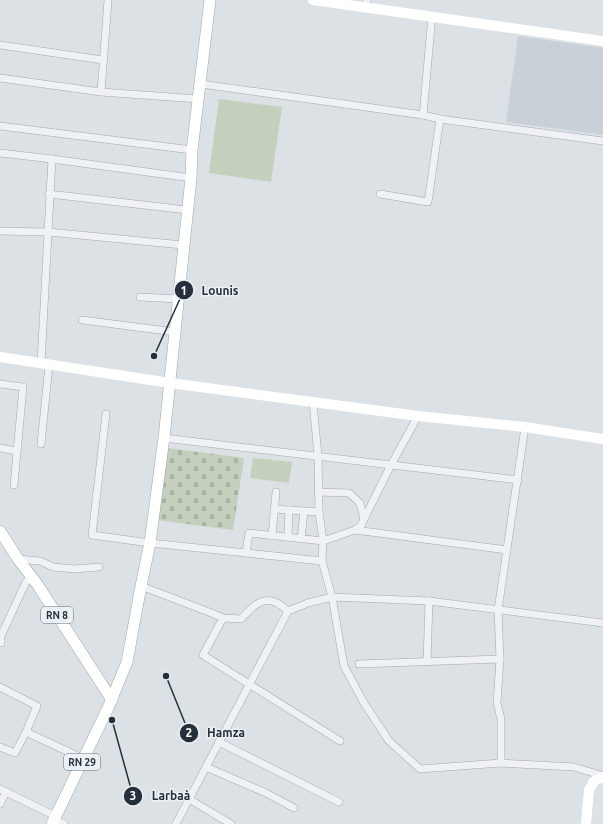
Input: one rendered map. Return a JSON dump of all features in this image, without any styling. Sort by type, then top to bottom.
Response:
[{"type":"main road","name":"RN 29","points":[[54,820],[112,700],[127,662],[150,543],[164,438],[191,178],[192,150],[210,0]]},
{"type":"main road","name":"RN 8","points":[[0,531],[18,559],[32,577],[112,700]]},
{"type":"street","points":[[101,92],[108,0]]},
{"type":"street","points":[[313,0],[367,4],[432,16],[603,41]]},
{"type":"street","points":[[423,116],[432,16]]},
{"type":"street","points":[[0,45],[103,60]]},
{"type":"street","points":[[0,78],[101,92],[199,99]]},
{"type":"street","points":[[201,84],[603,141]]},
{"type":"street","points":[[380,194],[428,202],[440,119]]},
{"type":"street","points":[[0,126],[192,150]]},
{"type":"street","points":[[0,153],[191,178]]},
{"type":"street","points":[[41,444],[52,159]]},
{"type":"street","points":[[50,194],[187,210]]},
{"type":"street","points":[[0,231],[48,232],[183,245]]},
{"type":"street","points":[[140,297],[178,299]]},
{"type":"street","points":[[82,320],[175,332]]},
{"type":"street","points":[[0,357],[170,383],[418,416],[525,427],[603,439]]},
{"type":"street","points":[[0,384],[23,387],[14,485]]},
{"type":"street","points":[[313,402],[318,456],[319,512],[323,541],[322,561],[332,596],[344,666],[364,703],[389,741],[420,769],[501,763],[574,767],[603,776]]},
{"type":"street","points":[[106,414],[92,535],[150,543],[322,561]]},
{"type":"street","points":[[246,553],[249,533],[323,541],[355,530],[362,526],[391,465],[418,416]]},
{"type":"street","points":[[501,763],[501,719],[497,703],[500,659],[498,610],[525,427]]},
{"type":"street","points":[[164,438],[518,480]]},
{"type":"street","points":[[0,448],[16,451]]},
{"type":"street","points":[[272,536],[276,492]]},
{"type":"street","points":[[318,492],[349,493],[360,503],[364,519]]},
{"type":"street","points":[[274,509],[319,512]]},
{"type":"street","points":[[288,537],[290,510]]},
{"type":"street","points":[[301,539],[304,511]]},
{"type":"street","points":[[355,530],[507,550]]},
{"type":"street","points":[[18,559],[40,561],[53,567],[74,569],[99,567]]},
{"type":"street","points":[[1,638],[26,582],[32,577]]},
{"type":"street","points":[[141,586],[223,618],[241,619],[252,607],[262,601],[275,602],[288,611]]},
{"type":"street","points":[[176,824],[288,611],[332,596],[429,601],[603,624]]},
{"type":"street","points":[[427,662],[429,601]]},
{"type":"street","points":[[223,618],[203,655],[340,741]]},
{"type":"street","points":[[359,664],[500,659]]},
{"type":"street","points":[[0,687],[37,706],[15,753],[0,747]]},
{"type":"street","points":[[26,732],[84,759]]},
{"type":"street","points":[[219,742],[339,802]]},
{"type":"street","points":[[206,767],[266,793],[294,808]]},
{"type":"street","points":[[586,824],[589,790],[594,782],[603,776]]},
{"type":"street","points":[[0,804],[3,790],[54,820],[64,824]]},
{"type":"street","points":[[189,799],[231,824]]},
{"type":"shaded area","points":[[518,36],[603,48],[603,135],[506,122]]},
{"type":"green space","points":[[219,99],[282,107],[271,182],[209,173]]},
{"type":"green space","points":[[168,448],[244,458],[233,530],[157,520]]},
{"type":"green space","points":[[253,458],[292,462],[289,483],[250,478]]},
{"type":"place","name":"Lounis","points":[[154,356]]},
{"type":"place","name":"Hamza","points":[[166,676]]},
{"type":"place","name":"Larbaà","points":[[112,720]]}]
